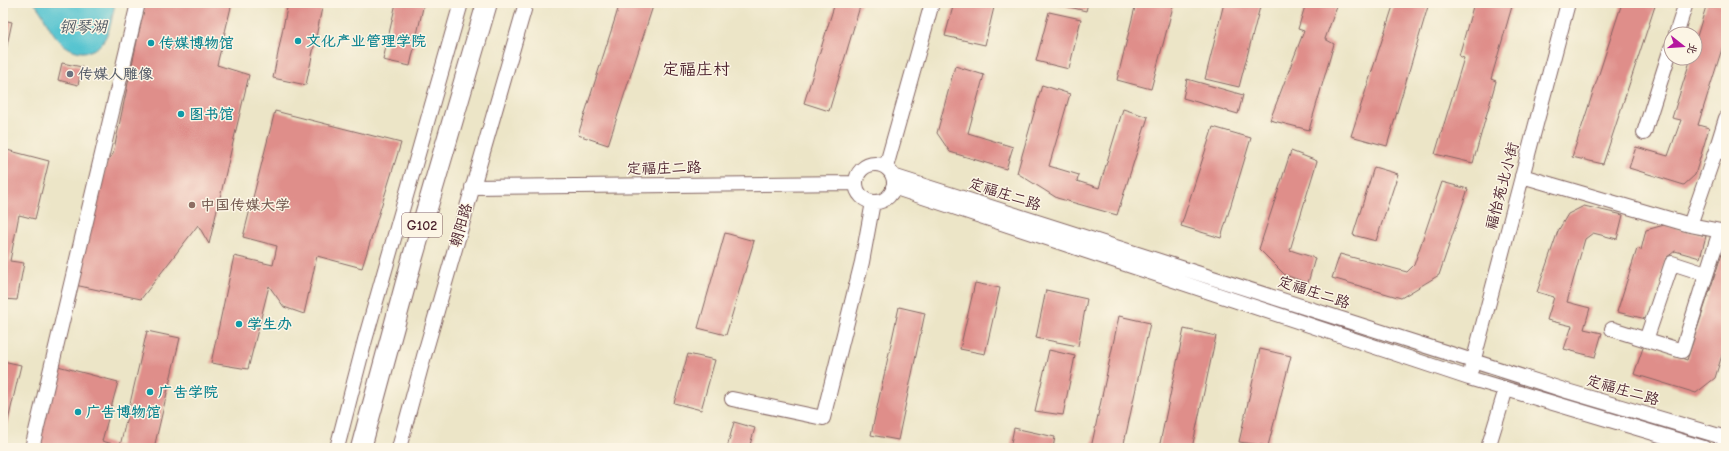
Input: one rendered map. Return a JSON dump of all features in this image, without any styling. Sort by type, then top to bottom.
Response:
[{"type":"highway","name":"G102","points":[[361,448],[412,260],[487,3]]},
{"type":"highway","name":"朝阳路","points":[[376,448],[425,264],[501,3]]},
{"type":"street","points":[[32,448],[138,3]]},
{"type":"street","points":[[337,448],[365,340],[462,3]]},
{"type":"street","name":"朝阳路","points":[[399,448],[472,187],[526,3]]},
{"type":"street","points":[[856,183],[860,194],[866,199],[873,202],[880,201],[887,197],[932,3]]},
{"type":"street","name":"福怡苑北小街","points":[[1469,378],[1568,3]]},
{"type":"street","points":[[1679,26],[1686,3]]},
{"type":"street","points":[[1644,133],[1665,66]]},
{"type":"street","points":[[1690,225],[1721,152],[1726,118]]},
{"type":"street","name":"定福庄二路","points":[[472,187],[856,183],[859,172],[867,165],[877,164],[891,177],[1469,378],[1704,448]]},
{"type":"street","points":[[1522,176],[1690,225],[1723,231],[1706,274],[1682,351],[1612,329]]},
{"type":"street","name":"定福庄二路","points":[[891,177],[1567,391],[1726,438]]},
{"type":"street","points":[[732,399],[824,418],[862,262],[873,202]]},
{"type":"street","points":[[1646,340],[1672,263],[1706,274]]},
{"type":"street","points":[[1488,448],[1506,389]]},
{"type":"water","name":"钢琴湖","points":[[34,3],[115,3],[110,27],[103,42],[91,51],[82,52],[72,49],[60,42]]},
{"type":"building","name":"图书馆","points":[[145,3],[232,3],[217,65],[249,75],[209,244],[198,225],[141,299],[70,284],[107,162],[113,154]]},
{"type":"building","name":"文化产业管理学院","points":[[288,3],[323,3],[306,85],[273,78]]},
{"type":"building","points":[[396,3],[424,3],[410,66],[383,60]]},
{"type":"building","points":[[620,3],[654,3],[608,145],[578,135]]},
{"type":"building","points":[[835,3],[861,3],[829,111],[804,103]]},
{"type":"building","points":[[954,3],[995,3],[985,45],[945,36]]},
{"type":"building","points":[[1052,3],[1088,3],[1086,11]]},
{"type":"building","points":[[1136,3],[1174,3],[1151,89],[1117,80]]},
{"type":"building","points":[[1224,3],[1261,3],[1239,87],[1205,79]]},
{"type":"building","points":[[1306,3],[1338,3],[1325,39],[1334,44],[1309,130],[1270,120],[1304,31],[1298,29]]},
{"type":"building","points":[[1394,3],[1429,3],[1387,146],[1351,136]]},
{"type":"building","points":[[1474,3],[1513,3],[1491,79],[1496,81],[1473,163],[1435,154],[1464,58],[1459,56]]},
{"type":"building","points":[[1622,3],[1656,3],[1603,164],[1572,157]]},
{"type":"building","points":[[1707,3],[1715,3],[1726,6],[1726,36],[1698,125],[1709,128],[1695,175],[1684,185],[1629,168],[1636,147],[1668,156],[1681,120],[1672,118],[1688,66],[1703,66],[1703,26],[1700,26]]},
{"type":"building","points":[[1049,12],[1081,19],[1069,69],[1036,61]]},
{"type":"building","points":[[3,20],[12,22],[4,59],[3,59]]},
{"type":"building","name":"传媒人雕像","points":[[62,63],[82,67],[78,85],[58,80]]},
{"type":"building","points":[[955,66],[984,75],[968,133],[1013,147],[1006,169],[950,152],[937,133]]},
{"type":"building","points":[[1187,79],[1243,95],[1238,114],[1183,98]]},
{"type":"building","points":[[1042,85],[1070,94],[1049,166],[1079,175],[1077,181],[1099,188],[1123,109],[1148,117],[1117,215],[1057,198],[1017,173]]},
{"type":"building","points":[[275,111],[401,143],[362,268],[317,256],[304,314],[284,307],[269,286],[248,369],[211,363],[234,256],[273,265],[277,246],[243,237]]},
{"type":"building","points":[[1213,127],[1251,138],[1221,238],[1181,226]]},
{"type":"building","points":[[3,149],[49,161],[35,219],[19,215],[10,261],[24,263],[17,300],[3,299],[3,191],[7,171],[3,169]]},
{"type":"building","points":[[1291,151],[1317,161],[1290,250],[1315,258],[1308,283],[1285,275],[1259,249]]},
{"type":"building","points":[[1374,167],[1398,174],[1376,241],[1353,235]]},
{"type":"building","points":[[1442,182],[1468,189],[1439,275],[1401,298],[1332,278],[1340,254],[1407,272],[1414,265]]},
{"type":"building","points":[[1584,206],[1623,215],[1617,239],[1593,233],[1585,239],[1567,302],[1590,308],[1584,329],[1602,333],[1595,357],[1564,349],[1572,326],[1547,320],[1554,297],[1537,292],[1558,231],[1568,214]]},
{"type":"building","points":[[1664,225],[1706,236],[1700,258],[1675,251],[1666,258],[1646,319],[1617,312],[1637,249],[1641,250],[1646,230]]},
{"type":"building","points":[[725,233],[754,241],[726,335],[698,328]]},
{"type":"building","points":[[1726,241],[1726,342],[1715,378],[1696,393],[1634,374],[1644,345],[1687,360]]},
{"type":"building","points":[[975,283],[1000,288],[985,354],[960,349]]},
{"type":"building","points":[[1046,290],[1087,299],[1078,346],[1036,338]]},
{"type":"building","points":[[899,307],[925,313],[898,440],[871,435]]},
{"type":"building","points":[[1119,316],[1150,323],[1123,448],[1091,448]]},
{"type":"building","points":[[1184,329],[1216,336],[1192,448],[1159,448]]},
{"type":"building","points":[[147,331],[180,338],[154,448],[36,448],[58,366],[118,382],[102,441],[120,446]]},
{"type":"building","points":[[1260,349],[1291,356],[1268,446],[1239,442]]},
{"type":"building","points":[[1049,350],[1075,356],[1063,415],[1035,411]]},
{"type":"building","points":[[688,354],[715,360],[701,410],[674,403]]},
{"type":"building","points":[[3,361],[21,365],[4,438],[3,438]]},
{"type":"building","points":[[734,422],[755,428],[749,448],[727,448]]},
{"type":"building","points":[[1014,428],[1055,437],[1053,448],[1010,448]]},
{"type":"place","name":"文化产业管理学院","points":[[298,41]]},
{"type":"place","name":"传媒博物馆","points":[[151,43]]},
{"type":"place","name":"传媒人雕像","points":[[70,74]]},
{"type":"place","name":"图书馆","points":[[181,114]]},
{"type":"place","name":"中国传媒大学","points":[[192,205]]},
{"type":"place","name":"学生办","points":[[239,324]]},
{"type":"place","name":"广告学院","points":[[150,392]]},
{"type":"place","name":"广告博物馆","points":[[78,412]]},
{"type":"district","name":"定福庄村","points":[[696,69]]}]
